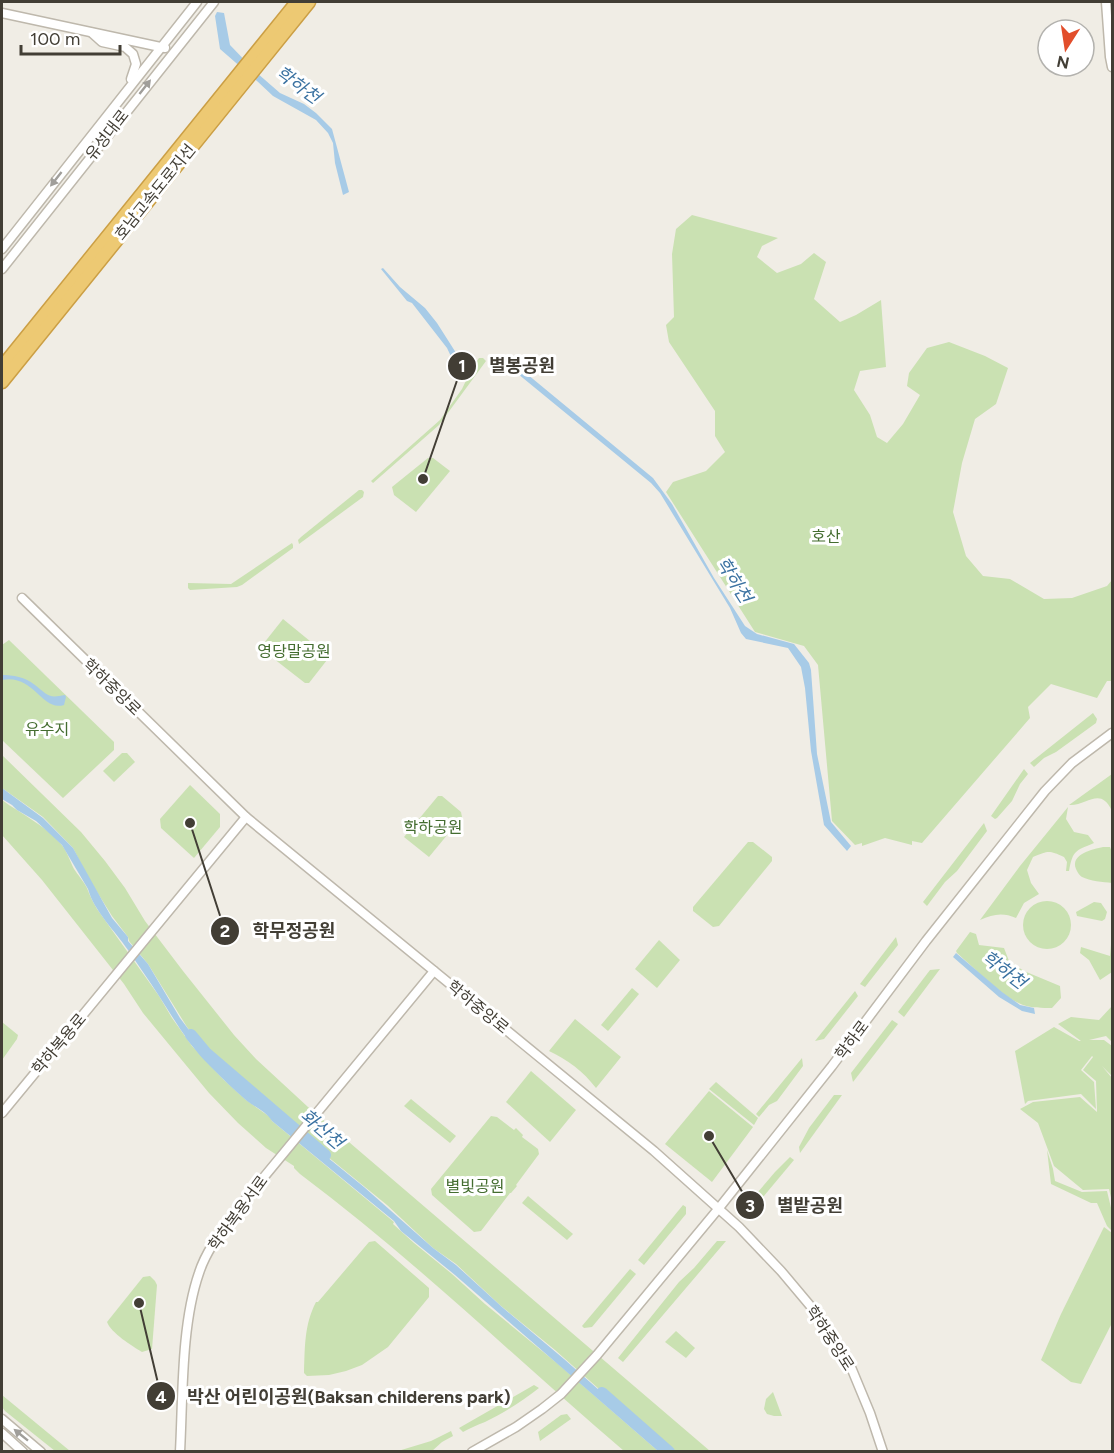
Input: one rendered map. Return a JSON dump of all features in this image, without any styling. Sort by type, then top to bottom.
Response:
[{"type":"highway","name":"호남고속도로지선","points":[[2,382],[240,80],[250,60],[297,2]]},
{"type":"highway","name":"호남고속도로지선","points":[[2,367],[240,80],[267,54],[309,2]]},
{"type":"street","name":"유성대로","points":[[2,249],[197,2]]},
{"type":"street","name":"유성대로","points":[[2,269],[214,2]]},
{"type":"street","points":[[1106,2],[1110,57],[1113,67]]},
{"type":"street","points":[[2,13],[174,50]]},
{"type":"street","points":[[92,33],[102,42],[125,47],[135,57],[135,70],[127,88]]},
{"type":"street","name":"학하중앙로","points":[[22,598],[246,817],[645,1143],[740,1227],[818,1315],[848,1360],[883,1452]]},
{"type":"street","name":"학하로","points":[[472,1452],[516,1427],[561,1394],[597,1355],[719,1208],[832,1066],[926,941],[1045,791],[1072,762],[1113,733]]},
{"type":"street","name":"학하복용로","points":[[2,1113],[246,817]]},
{"type":"street","name":"학하복용서로","points":[[180,1452],[190,1313],[199,1272],[207,1255],[218,1235],[240,1206],[434,971]]},
{"type":"street","points":[[2,1419],[41,1452]]},
{"type":"street","points":[[2,1433],[23,1452]]},
{"type":"green space","name":"호산","points":[[692,215],[778,238],[762,246],[757,257],[777,273],[801,264],[814,253],[826,262],[814,299],[840,322],[881,300],[886,367],[860,371],[854,390],[870,415],[877,437],[887,443],[903,424],[920,395],[907,386],[909,373],[927,348],[949,342],[1008,368],[996,404],[975,419],[962,463],[953,512],[966,556],[983,576],[1010,579],[1044,599],[1072,598],[1107,586],[1112,580],[1112,681],[1107,681],[1097,698],[1051,684],[1028,707],[1030,718],[922,843],[912,841],[912,845],[885,838],[862,846],[862,843],[855,845],[832,821],[818,665],[804,646],[755,632],[666,492],[673,482],[706,471],[725,452],[715,436],[715,411],[669,342],[666,325],[674,317],[672,254],[676,229]]},
{"type":"green space","points":[[479,358],[486,361],[439,425],[373,483],[371,481],[440,420],[462,389]]},
{"type":"green space","points":[[428,458],[433,458],[450,471],[416,512],[394,495],[392,487]]},
{"type":"green space","points":[[359,490],[364,492],[363,497],[299,544],[298,540],[301,537]]},
{"type":"green space","points":[[292,543],[293,548],[242,585],[190,590],[188,588],[188,583],[231,584]]},
{"type":"green space","name":"영당말공원","points":[[283,619],[327,655],[327,660],[309,683],[305,683],[260,648]]},
{"type":"green space","name":"유수지","points":[[9,640],[114,742],[114,750],[63,798],[2,740],[2,645]]},
{"type":"green space","points":[[1093,713],[1097,719],[1096,723],[1034,767],[1030,763]]},
{"type":"green space","points":[[122,753],[127,753],[135,762],[114,782],[103,771]]},
{"type":"green space","points":[[2,755],[81,832],[125,888],[145,921],[183,971],[256,1059],[308,1107],[710,1451],[672,1451],[653,1437],[555,1350],[501,1306],[456,1264],[433,1248],[387,1205],[290,1126],[207,1054],[187,1027],[148,964],[112,916],[73,848],[43,817],[2,788]]},
{"type":"green space","points":[[1024,769],[1028,774],[1012,801],[995,819],[991,816]]},
{"type":"green space","points":[[1112,774],[1112,811],[1103,800],[1098,798],[1069,805]]},
{"type":"green space","points":[[190,785],[220,814],[220,827],[194,858],[161,828],[160,819]]},
{"type":"green space","name":"학하공원","points":[[438,796],[442,796],[461,812],[462,817],[429,857],[404,837]]},
{"type":"green space","points":[[2,800],[40,825],[61,844],[97,909],[172,1018],[192,1046],[224,1080],[394,1222],[393,1224],[414,1243],[658,1451],[624,1451],[384,1240],[300,1174],[294,1166],[266,1148],[238,1123],[209,1093],[143,1013],[124,984],[42,880],[2,835]]},
{"type":"green space","points":[[1068,807],[1066,819],[1074,832],[1088,835],[1094,843],[1076,852],[1069,871],[1066,871],[1067,862],[1064,857],[1059,855],[1049,852],[1033,857],[1027,870],[1031,883],[1039,894],[1024,903],[1016,918],[998,914],[980,920],[1020,866]]},
{"type":"green space","points":[[984,823],[987,831],[927,906],[923,902]]},
{"type":"green space","points":[[748,842],[753,842],[772,857],[772,861],[719,926],[713,927],[693,911],[693,907]]},
{"type":"green space","points":[[1103,847],[1110,847],[1112,852],[1112,883],[1085,878],[1076,869],[1075,864],[1079,856]]},
{"type":"green space","points":[[1042,901],[1052,901],[1067,911],[1071,925],[1070,934],[1061,945],[1052,949],[1042,949],[1027,939],[1023,930],[1023,920],[1033,905]]},
{"type":"green space","points":[[1094,902],[1101,903],[1107,912],[1105,919],[1102,921],[1077,916],[1076,912]]},
{"type":"green space","points":[[970,932],[976,934],[979,945],[1004,948],[1009,961],[1024,971],[1060,986],[1061,998],[1052,1008],[1041,1008],[1023,1005],[1007,996],[957,953],[956,951]]},
{"type":"green space","points":[[1112,933],[1112,972],[1100,980],[1089,960],[1080,953],[1081,947],[1110,956]]},
{"type":"green space","points":[[896,937],[898,945],[865,987],[860,984]]},
{"type":"green space","points":[[659,940],[680,960],[657,988],[635,969]]},
{"type":"green space","points":[[940,969],[904,1017],[898,1012],[930,970]]},
{"type":"green space","points":[[632,988],[639,994],[608,1031],[601,1025]]},
{"type":"green space","points":[[855,991],[858,996],[824,1039],[815,1041]]},
{"type":"green space","points":[[1112,1006],[1112,1042],[1106,1036],[1089,1040],[1104,1040],[1112,1046],[1112,1076],[1102,1066],[1112,1078],[1112,1202],[1109,1189],[1083,1190],[1054,1166],[1038,1123],[1020,1109],[1033,1102],[1080,1097],[1097,1112],[1096,1081],[1083,1070],[1093,1057],[1081,1070],[1094,1082],[1096,1109],[1081,1094],[1028,1101],[1025,1104],[1015,1051],[1054,1027],[1081,1041],[1058,1024],[1071,1017],[1099,1020]]},
{"type":"green space","points":[[575,1019],[621,1057],[596,1088],[575,1067],[549,1051]]},
{"type":"green space","points":[[892,1020],[898,1024],[853,1082],[851,1073]]},
{"type":"green space","points":[[2,1022],[18,1035],[2,1060]]},
{"type":"green space","points":[[802,1058],[803,1066],[777,1101],[769,1105],[759,1117],[756,1114]]},
{"type":"green space","points":[[531,1071],[576,1110],[550,1142],[506,1102]]},
{"type":"green space","points":[[716,1082],[758,1118],[754,1125],[709,1089]]},
{"type":"green space","points":[[709,1091],[753,1127],[712,1182],[665,1144]]},
{"type":"green space","points":[[834,1095],[842,1095],[800,1153],[799,1147],[809,1128]]},
{"type":"green space","points":[[411,1099],[456,1136],[450,1143],[404,1106]]},
{"type":"green space","name":"별빛공원","points":[[491,1116],[497,1117],[514,1130],[516,1128],[523,1135],[522,1137],[538,1149],[539,1154],[481,1231],[474,1232],[432,1195],[431,1189]]},
{"type":"green space","points":[[1047,1150],[1055,1181],[1082,1192],[1107,1191],[1112,1212],[1112,1231],[1107,1226],[1097,1203],[1091,1203],[1051,1184]]},
{"type":"green space","points":[[790,1157],[794,1160],[747,1216],[746,1206]]},
{"type":"green space","points":[[528,1196],[573,1234],[567,1240],[522,1203]]},
{"type":"green space","points":[[683,1205],[686,1207],[686,1214],[644,1265],[638,1260]]},
{"type":"green space","points":[[1104,1227],[1112,1233],[1112,1323],[1081,1384],[1071,1382],[1041,1360]]},
{"type":"green space","points":[[375,1241],[429,1288],[429,1297],[388,1347],[362,1365],[329,1375],[307,1376],[304,1373],[306,1337],[309,1319],[316,1302],[369,1242]]},
{"type":"green space","points":[[717,1241],[726,1241],[623,1362],[618,1358],[679,1282]]},
{"type":"green space","points":[[630,1269],[636,1274],[592,1327],[584,1328],[582,1326]]},
{"type":"green space","points":[[150,1276],[157,1285],[152,1349],[142,1352],[117,1335],[107,1322],[143,1277]]},
{"type":"green space","points":[[676,1331],[695,1348],[686,1358],[665,1342]]},
{"type":"green space","points":[[534,1385],[539,1388],[499,1415],[463,1432],[459,1428]]},
{"type":"green space","points":[[773,1392],[782,1416],[767,1414],[764,1409],[766,1399]]},
{"type":"green space","points":[[2,1395],[70,1451],[55,1451],[5,1411],[2,1407]]},
{"type":"green space","points":[[567,1414],[571,1419],[540,1441],[538,1432],[561,1415]]},
{"type":"green space","points":[[451,1431],[453,1436],[432,1451],[398,1451],[431,1441]]},
{"type":"water","points":[[217,12],[224,13],[230,45],[257,73],[280,93],[304,104],[332,129],[349,192],[343,195],[335,163],[333,143],[328,133],[316,120],[273,96],[220,49],[215,16]]},
{"type":"water","points":[[383,268],[400,287],[425,308],[465,367],[458,371],[447,348],[412,303],[407,301],[381,269]]},
{"type":"water","points":[[510,360],[653,478],[672,504],[714,578],[745,626],[757,634],[794,644],[809,663],[817,754],[831,822],[851,846],[847,851],[824,825],[811,751],[801,667],[788,648],[746,639],[730,608],[660,493],[651,483],[506,364]]},
{"type":"water","points":[[2,675],[27,680],[51,696],[65,695],[64,705],[56,706],[49,703],[22,682],[2,680]]},
{"type":"water","points":[[2,788],[43,818],[73,848],[112,918],[148,964],[180,1018],[207,1054],[671,1451],[658,1451],[401,1231],[394,1221],[264,1112],[247,1101],[219,1075],[189,1041],[128,950],[100,913],[62,845],[36,821],[2,799]]},
{"type":"water","points":[[956,953],[1020,1005],[1034,1008],[1035,1014],[1022,1011],[999,997],[953,957]]},
{"type":"waterway","name":"화산천","points":[[191,1035],[206,1053],[325,1155]]},
{"type":"waterway","name":"화산천","points":[[602,1393],[669,1452]]},
{"type":"place","name":"별봉공원","points":[[423,479]]},
{"type":"place","name":"학무정공원","points":[[190,823]]},
{"type":"place","name":"별밭공원","points":[[709,1136]]},
{"type":"place","name":"박산 어린이공원(Baksan childerens park)","points":[[139,1303]]},
{"type":"water label","name":"학하천","points":[[298,85]]},
{"type":"water label","name":"학하천","points":[[734,580]]},
{"type":"water label","name":"학하천","points":[[1004,970]]}]
